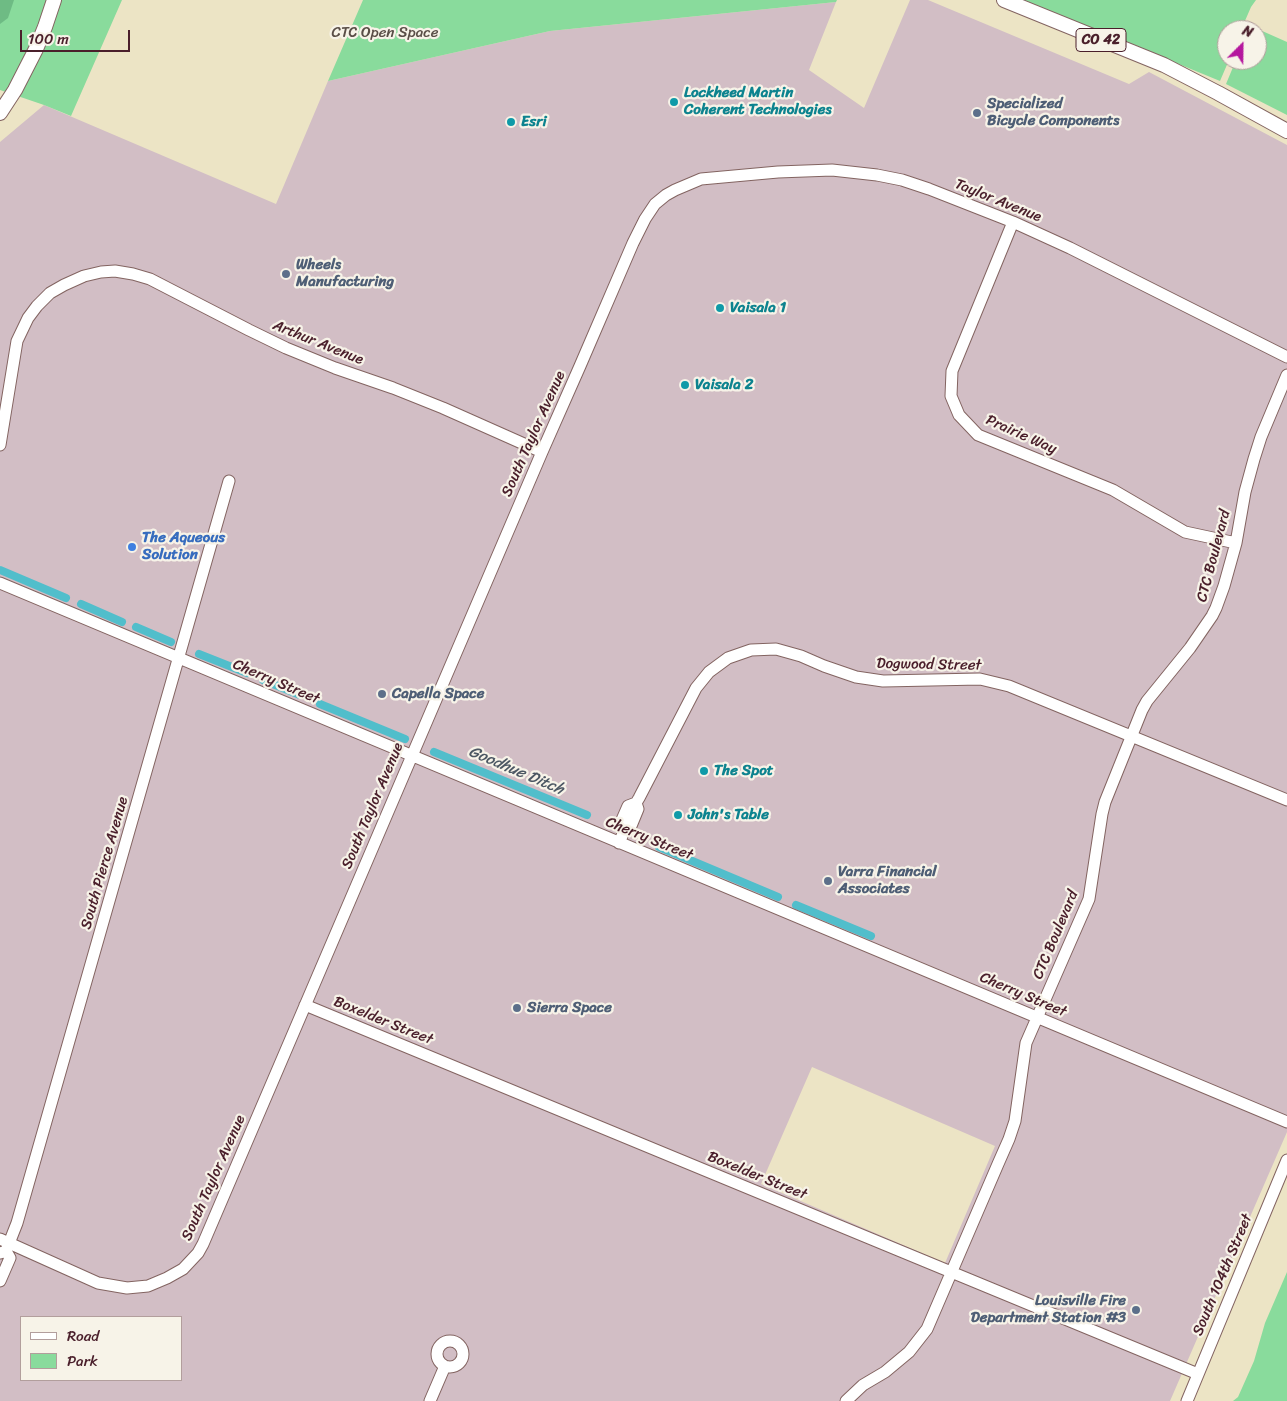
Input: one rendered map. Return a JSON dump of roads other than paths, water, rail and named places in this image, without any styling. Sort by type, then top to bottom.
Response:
[{"type":"main road","points":[[0,113],[16,90],[36,49],[54,0]]},
{"type":"main road","name":"CO 42","points":[[1004,0],[1164,65],[1287,132]]},
{"type":"street","name":"Taylor Avenue","points":[[675,190],[701,179],[778,172],[832,170],[902,180],[1013,222],[1070,248],[1287,357]]},
{"type":"street","name":"South Taylor Avenue","points":[[4,1247],[98,1283],[127,1288],[148,1286],[183,1269],[204,1244],[542,452],[640,229],[656,204],[675,190]]},
{"type":"street","name":"Prairie Way","points":[[1013,222],[952,371],[952,396],[959,415],[978,435],[1113,490],[1185,532],[1236,543]]},
{"type":"street","name":"Arthur Avenue","points":[[0,445],[17,341],[28,318],[50,294],[64,285],[84,276],[115,271],[133,274],[150,280],[286,348],[443,408],[542,452]]},
{"type":"street","name":"CTC Boulevard","points":[[846,1401],[863,1385],[885,1372],[909,1352],[927,1329],[952,1272],[1015,1121],[1026,1043],[1089,900],[1103,808],[1107,794],[1147,701],[1190,648],[1212,616],[1224,586],[1236,543],[1246,492],[1261,436],[1287,375]]},
{"type":"street","name":"South Pierce Avenue","points":[[0,1281],[10,1258],[4,1247],[17,1223],[229,481]]},
{"type":"street","name":"Cherry Street","points":[[0,583],[1287,1122]]},
{"type":"street","name":"Dogwood Street","points":[[619,843],[625,829],[621,822],[628,806],[636,803],[696,688],[709,672],[728,658],[751,650],[776,649],[856,677],[883,681],[980,680],[1001,684],[1028,693],[1287,800]]},
{"type":"street","name":"Boxelder Street","points":[[305,1005],[1198,1374]]},
{"type":"street","name":"South 104th Street","points":[[1187,1401],[1287,1160]]},
{"type":"street","points":[[430,1401],[445,1366]]},
{"type":"waterway","name":"Goodhue Ditch","points":[[0,570],[66,598]]},
{"type":"waterway","name":"Goodhue Ditch","points":[[81,604],[122,622]]},
{"type":"waterway","name":"Goodhue Ditch","points":[[136,627],[171,642]]},
{"type":"waterway","name":"Goodhue Ditch","points":[[199,654],[247,673]]},
{"type":"waterway","name":"Goodhue Ditch","points":[[263,680],[300,695]]},
{"type":"waterway","name":"Goodhue Ditch","points":[[320,704],[405,739]]},
{"type":"waterway","name":"Goodhue Ditch","points":[[434,752],[587,815]]},
{"type":"waterway","name":"Goodhue Ditch","points":[[659,847],[778,897]]},
{"type":"waterway","name":"Goodhue Ditch","points":[[796,905],[871,936]]},
{"type":"place","name":"Lockheed Martin Coherent Technologies","points":[[674,102]]},
{"type":"place","name":"Specialized Bicycle Components","points":[[977,113]]},
{"type":"place","name":"Esri","points":[[511,122]]},
{"type":"place","name":"Wheels Manufacturing","points":[[286,274]]},
{"type":"place","name":"Vaisala 1","points":[[720,308]]},
{"type":"place","name":"Vaisala 2","points":[[685,385]]},
{"type":"place","name":"The Aqueous Solution","points":[[132,547]]},
{"type":"place","name":"Capella Space","points":[[382,694]]},
{"type":"place","name":"The Spot","points":[[704,771]]},
{"type":"place","name":"John's Table","points":[[678,815]]},
{"type":"place","name":"Varra Financial Associates","points":[[828,881]]},
{"type":"place","name":"Sierra Space","points":[[517,1008]]},
{"type":"place","name":"Louisville Fire Department Station #3","points":[[1136,1310]]},
{"type":"park label","name":"CTC Open Space","points":[[385,33]]}]
